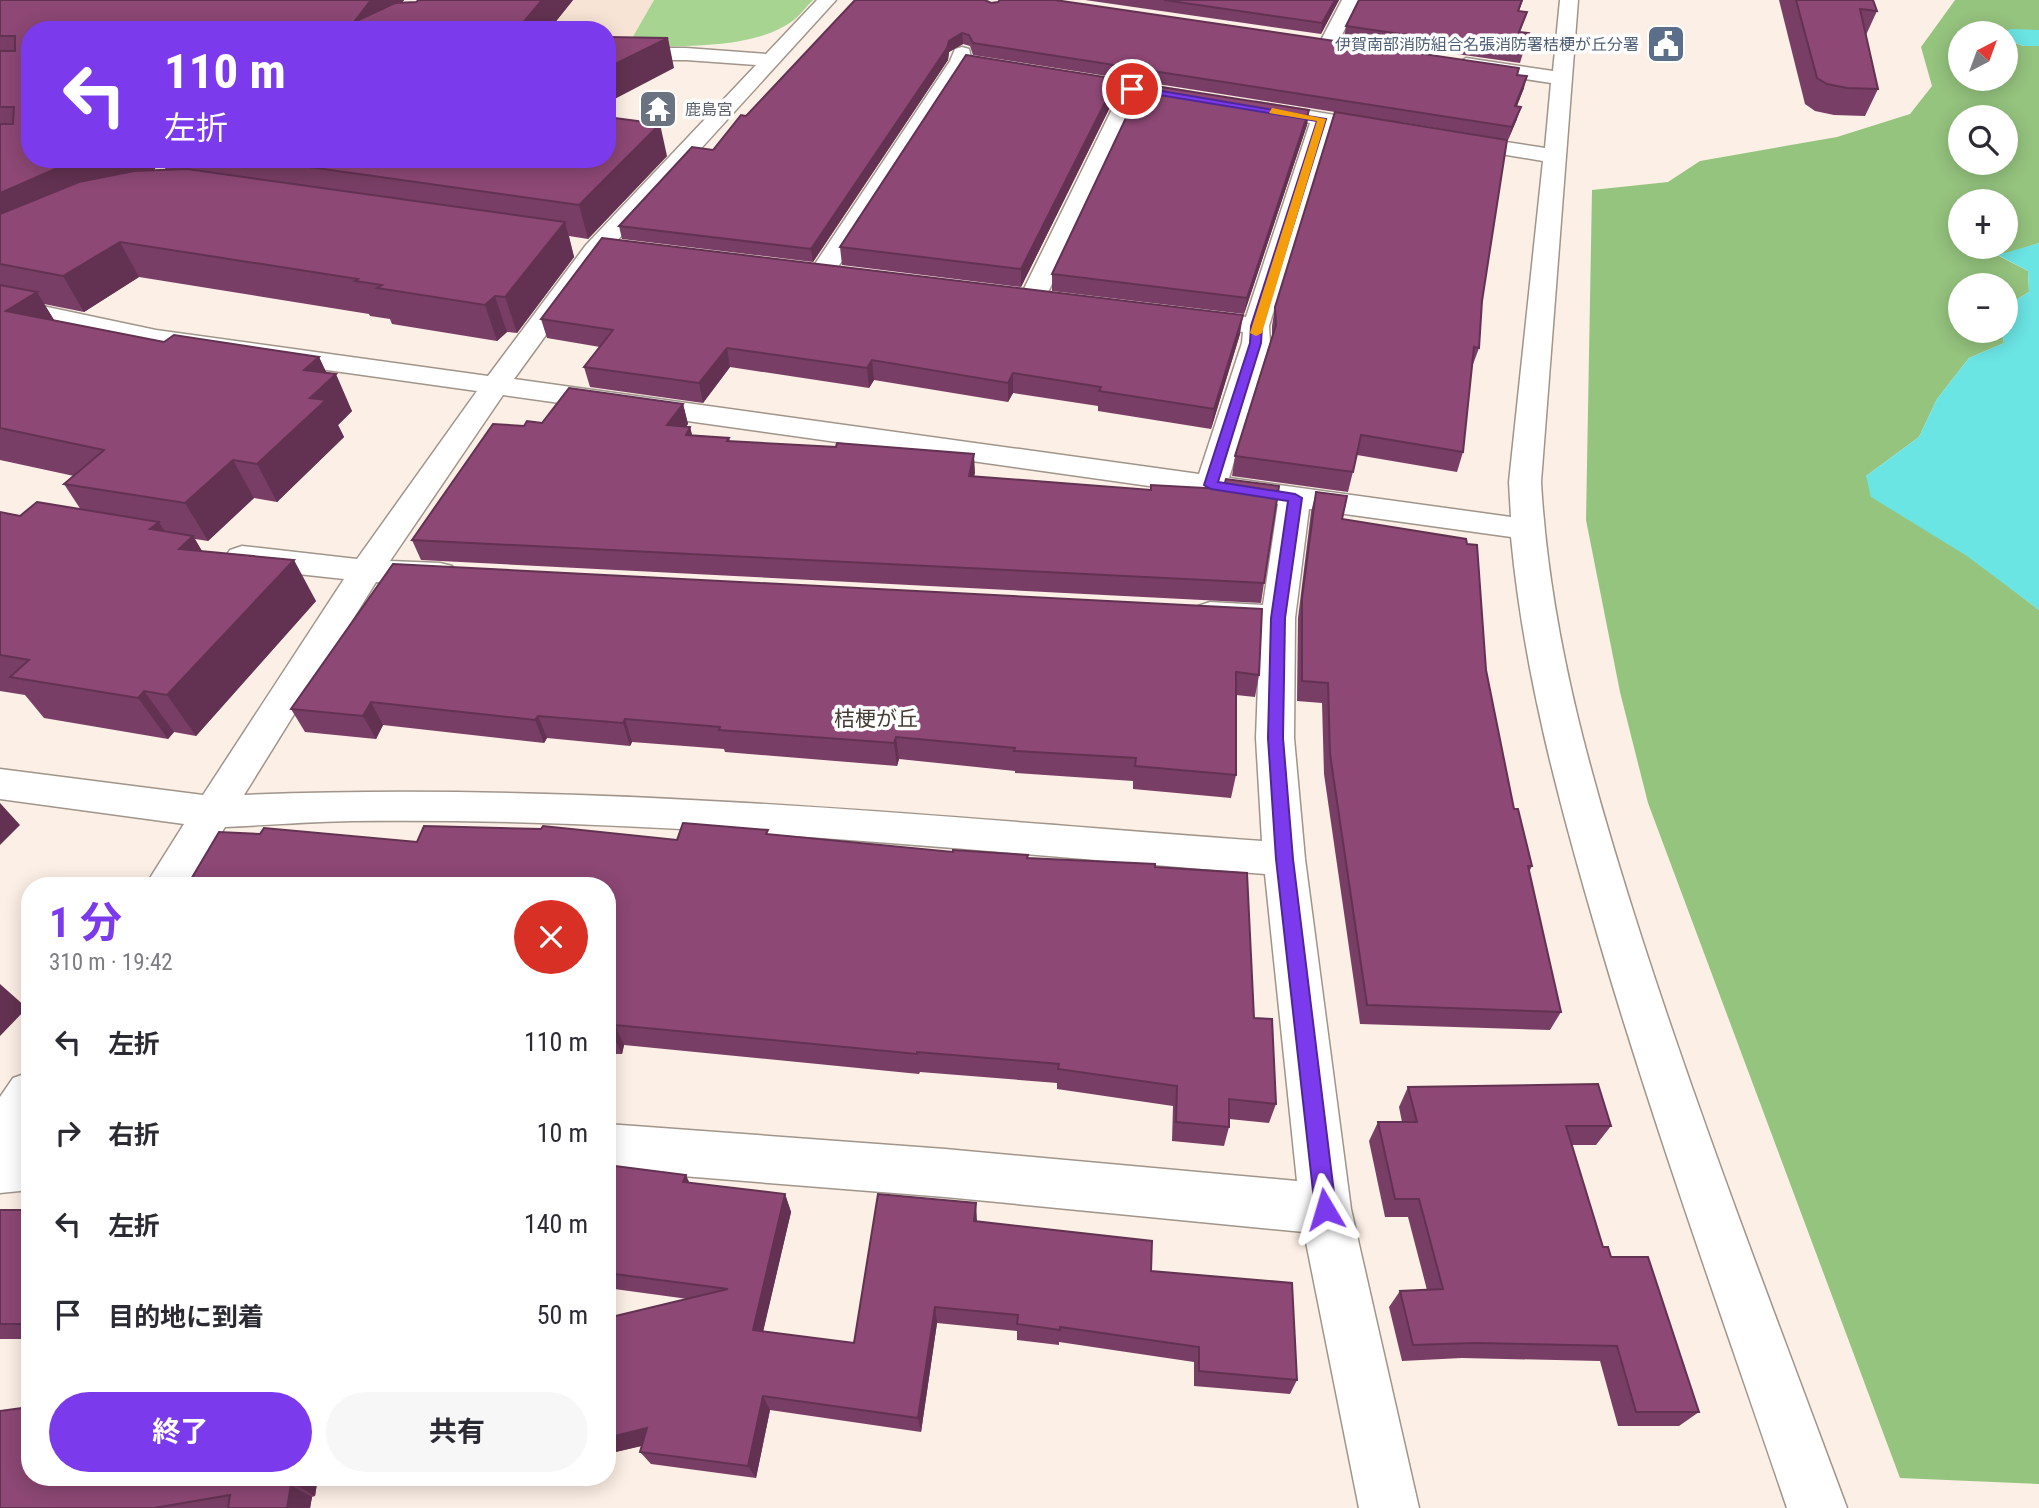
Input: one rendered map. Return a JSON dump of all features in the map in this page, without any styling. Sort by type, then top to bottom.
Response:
[{"type":"street","points":[[172,877],[366,571],[496,384],[597,248],[827,0]]},
{"type":"street","points":[[1328,44],[1351,0]]},
{"type":"street","points":[[1569,0],[1525,482],[1526,529],[1544,653],[1576,789],[1639,1002],[1817,1508]]},
{"type":"street","points":[[616,54],[686,54],[770,60]]},
{"type":"street","points":[[822,273],[961,57],[1214,102]]},
{"type":"street","points":[[1451,62],[1561,78]]},
{"type":"street","points":[[1032,299],[1132,89]]},
{"type":"street","points":[[1241,106],[1404,132]]},
{"type":"street","points":[[1211,485],[1256,343],[1256,326],[1322,119]]},
{"type":"street","points":[[1432,136],[1555,156]]},
{"type":"street","points":[[671,141],[696,143]]},
{"type":"street","points":[[567,246],[625,249]]},
{"type":"street","points":[[796,270],[849,276]]},
{"type":"street","points":[[1005,295],[1058,302]]},
{"type":"street","points":[[0,305],[156,338],[1526,529]]},
{"type":"street","points":[[1164,315],[1256,326]]},
{"type":"street","points":[[1295,498],[1278,618],[1275,738],[1284,859],[1325,1209],[1390,1508]]},
{"type":"street","points":[[216,554],[366,571],[477,576]]},
{"type":"street","points":[[1181,613],[1278,618]]},
{"type":"street","points":[[0,784],[214,812],[351,806],[533,808],[774,820],[1284,859]]},
{"type":"street","points":[[0,1139],[21,1108]]},
{"type":"street","points":[[616,1148],[945,1172],[1325,1209]]},
{"type":"street","points":[[0,1169],[21,1167]]},
{"type":"shaded area","points":[[455,0],[654,0],[627,47],[616,47],[616,21],[432,21]]},
{"type":"green space","points":[[654,0],[813,0],[794,20],[758,37],[690,46],[627,47]]},
{"type":"green space","points":[[1955,0],[2039,0],[2039,30],[2018,31],[2018,21],[1948,21],[1948,91],[2018,91],[2018,44],[2039,46],[2039,243],[2018,250],[2018,189],[1948,189],[1948,259],[2005,259],[2028,271],[2029,292],[2018,299],[2018,273],[1948,273],[1948,343],[2004,343],[1969,358],[1937,399],[1919,437],[1866,476],[2039,610],[2039,1484],[1900,1478],[1648,803],[1620,692],[1586,520],[1592,190],[1668,182],[1700,161],[1837,137],[1910,114],[1932,86],[1921,47]]},
{"type":"water","points":[[2018,29],[2039,30],[2039,46],[2018,44]]},
{"type":"water","points":[[2039,243],[2039,610],[1967,556],[1871,497],[1866,476],[1919,437],[1937,399],[1969,358],[2004,343],[2018,343],[2018,299],[2029,292],[2028,271],[2006,259],[2018,259],[2018,249]]},
{"type":"building","points":[[0,0],[371,0],[355,21],[21,21],[21,168],[57,168],[0,193],[0,124],[13,124],[14,107],[0,107],[0,51],[15,51],[15,36],[0,36]]},
{"type":"building","points":[[419,0],[542,0],[524,21],[356,21],[395,3]]},
{"type":"building","points":[[855,0],[985,0],[991,3],[1000,0],[1055,0],[1519,68],[1517,75],[1527,76],[1515,106],[1521,107],[1512,127],[973,43],[969,35],[962,33],[949,41],[947,48],[811,249],[619,226],[692,147],[713,150],[741,115],[746,116]]},
{"type":"building","points":[[1164,0],[1335,0],[1322,23]]},
{"type":"building","points":[[1359,0],[1522,0],[1518,11],[1527,12],[1519,32],[1529,33],[1523,52],[1346,26]]},
{"type":"building","points":[[1796,0],[1873,0],[1877,11],[1860,9],[1878,89],[1847,88],[1827,84],[1817,78]]},
{"type":"building","points":[[616,37],[668,38],[616,64]]},
{"type":"building","points":[[966,55],[1117,79],[1021,269],[840,247]]},
{"type":"building","points":[[1142,84],[1309,110],[1247,298],[1052,274]]},
{"type":"building","points":[[1335,112],[1507,140],[1482,301],[1479,348],[1474,347],[1463,452],[1361,435],[1353,472],[1235,456],[1276,325],[1275,307]]},
{"type":"building","points":[[616,118],[660,124],[616,168]]},
{"type":"building","points":[[317,168],[616,168],[579,205]]},
{"type":"building","points":[[187,169],[565,222],[505,297],[495,296],[485,305],[377,288],[382,285],[355,281],[358,279],[120,242],[63,276],[0,264],[0,214],[79,182],[134,171]]},
{"type":"building","points":[[602,238],[1243,315],[1214,409],[1099,391],[1101,387],[1013,373],[1008,383],[872,360],[867,368],[727,348],[699,383],[584,367],[613,330],[541,319]]},
{"type":"building","points":[[0,285],[37,292],[6,311],[164,342],[174,335],[319,357],[304,370],[336,374],[310,398],[326,400],[257,464],[233,460],[185,503],[64,484],[104,450],[0,428]]},
{"type":"building","points":[[569,388],[683,404],[667,425],[690,427],[686,435],[729,438],[727,441],[836,447],[837,443],[974,454],[969,476],[1151,490],[1151,485],[1223,489],[1226,479],[1279,486],[1264,583],[412,540],[493,424],[524,426],[527,421],[542,423]]},
{"type":"building","points":[[1316,492],[1347,496],[1342,519],[1466,539],[1467,544],[1477,545],[1486,670],[1514,809],[1518,809],[1532,866],[1528,866],[1561,1012],[1367,1005],[1330,754],[1328,683],[1302,681],[1302,598]]},
{"type":"building","points":[[37,502],[159,522],[150,529],[193,536],[179,549],[294,560],[167,695],[144,691],[138,698],[10,677],[29,660],[0,655],[0,512],[20,516]]},
{"type":"building","points":[[393,564],[1262,609],[1259,675],[1236,672],[1236,775],[1135,766],[1136,758],[1014,751],[1015,748],[896,737],[894,743],[719,730],[720,727],[625,719],[623,723],[538,716],[535,720],[371,702],[363,716],[291,709]]},
{"type":"building","points":[[683,823],[768,830],[766,834],[953,852],[1155,864],[1155,867],[1247,873],[1254,1018],[1272,1019],[1276,1104],[1229,1099],[1229,1127],[1176,1122],[1177,1086],[1058,1069],[1059,1064],[917,1054],[616,1025],[616,877],[192,877],[219,832],[260,834],[264,828],[417,842],[424,826],[541,829],[543,826],[677,840]]},
{"type":"building","points":[[1598,1084],[1611,1126],[1566,1126],[1603,1247],[1608,1247],[1611,1257],[1648,1257],[1699,1412],[1636,1412],[1617,1346],[1475,1343],[1413,1345],[1400,1291],[1443,1289],[1419,1199],[1395,1199],[1378,1122],[1417,1122],[1408,1087]]},
{"type":"building","points":[[616,1166],[686,1175],[683,1182],[785,1194],[753,1330],[854,1343],[878,1194],[976,1203],[974,1221],[1152,1241],[1151,1271],[1292,1283],[1297,1380],[1199,1371],[1199,1347],[1060,1327],[1060,1330],[1017,1324],[1018,1315],[935,1307],[918,1418],[763,1396],[748,1466],[640,1452],[647,1428],[616,1436],[616,1316],[728,1289],[616,1274]]},
{"type":"building","points":[[0,1210],[21,1210],[21,1324],[0,1324]]},
{"type":"building","points":[[21,1408],[21,1486],[291,1486],[287,1508],[228,1508],[230,1495],[154,1508],[0,1508],[0,1411]]},
{"type":"slow traffic","points":[[1256,333],[1322,119],[1272,111]]},
{"type":"place","name":"伊賀南部消防組合名張消防署桔梗が丘分署","points":[[1666,44]]},
{"type":"place","name":"鹿島宮","points":[[658,109]]},
{"type":"district","name":"桔梗が丘","points":[[876,719]]},
{"type":"route","points":[[1132,89],[1322,119],[1256,326],[1256,343],[1211,485],[1295,498],[1278,618],[1275,738],[1284,859],[1325,1209]]}]
